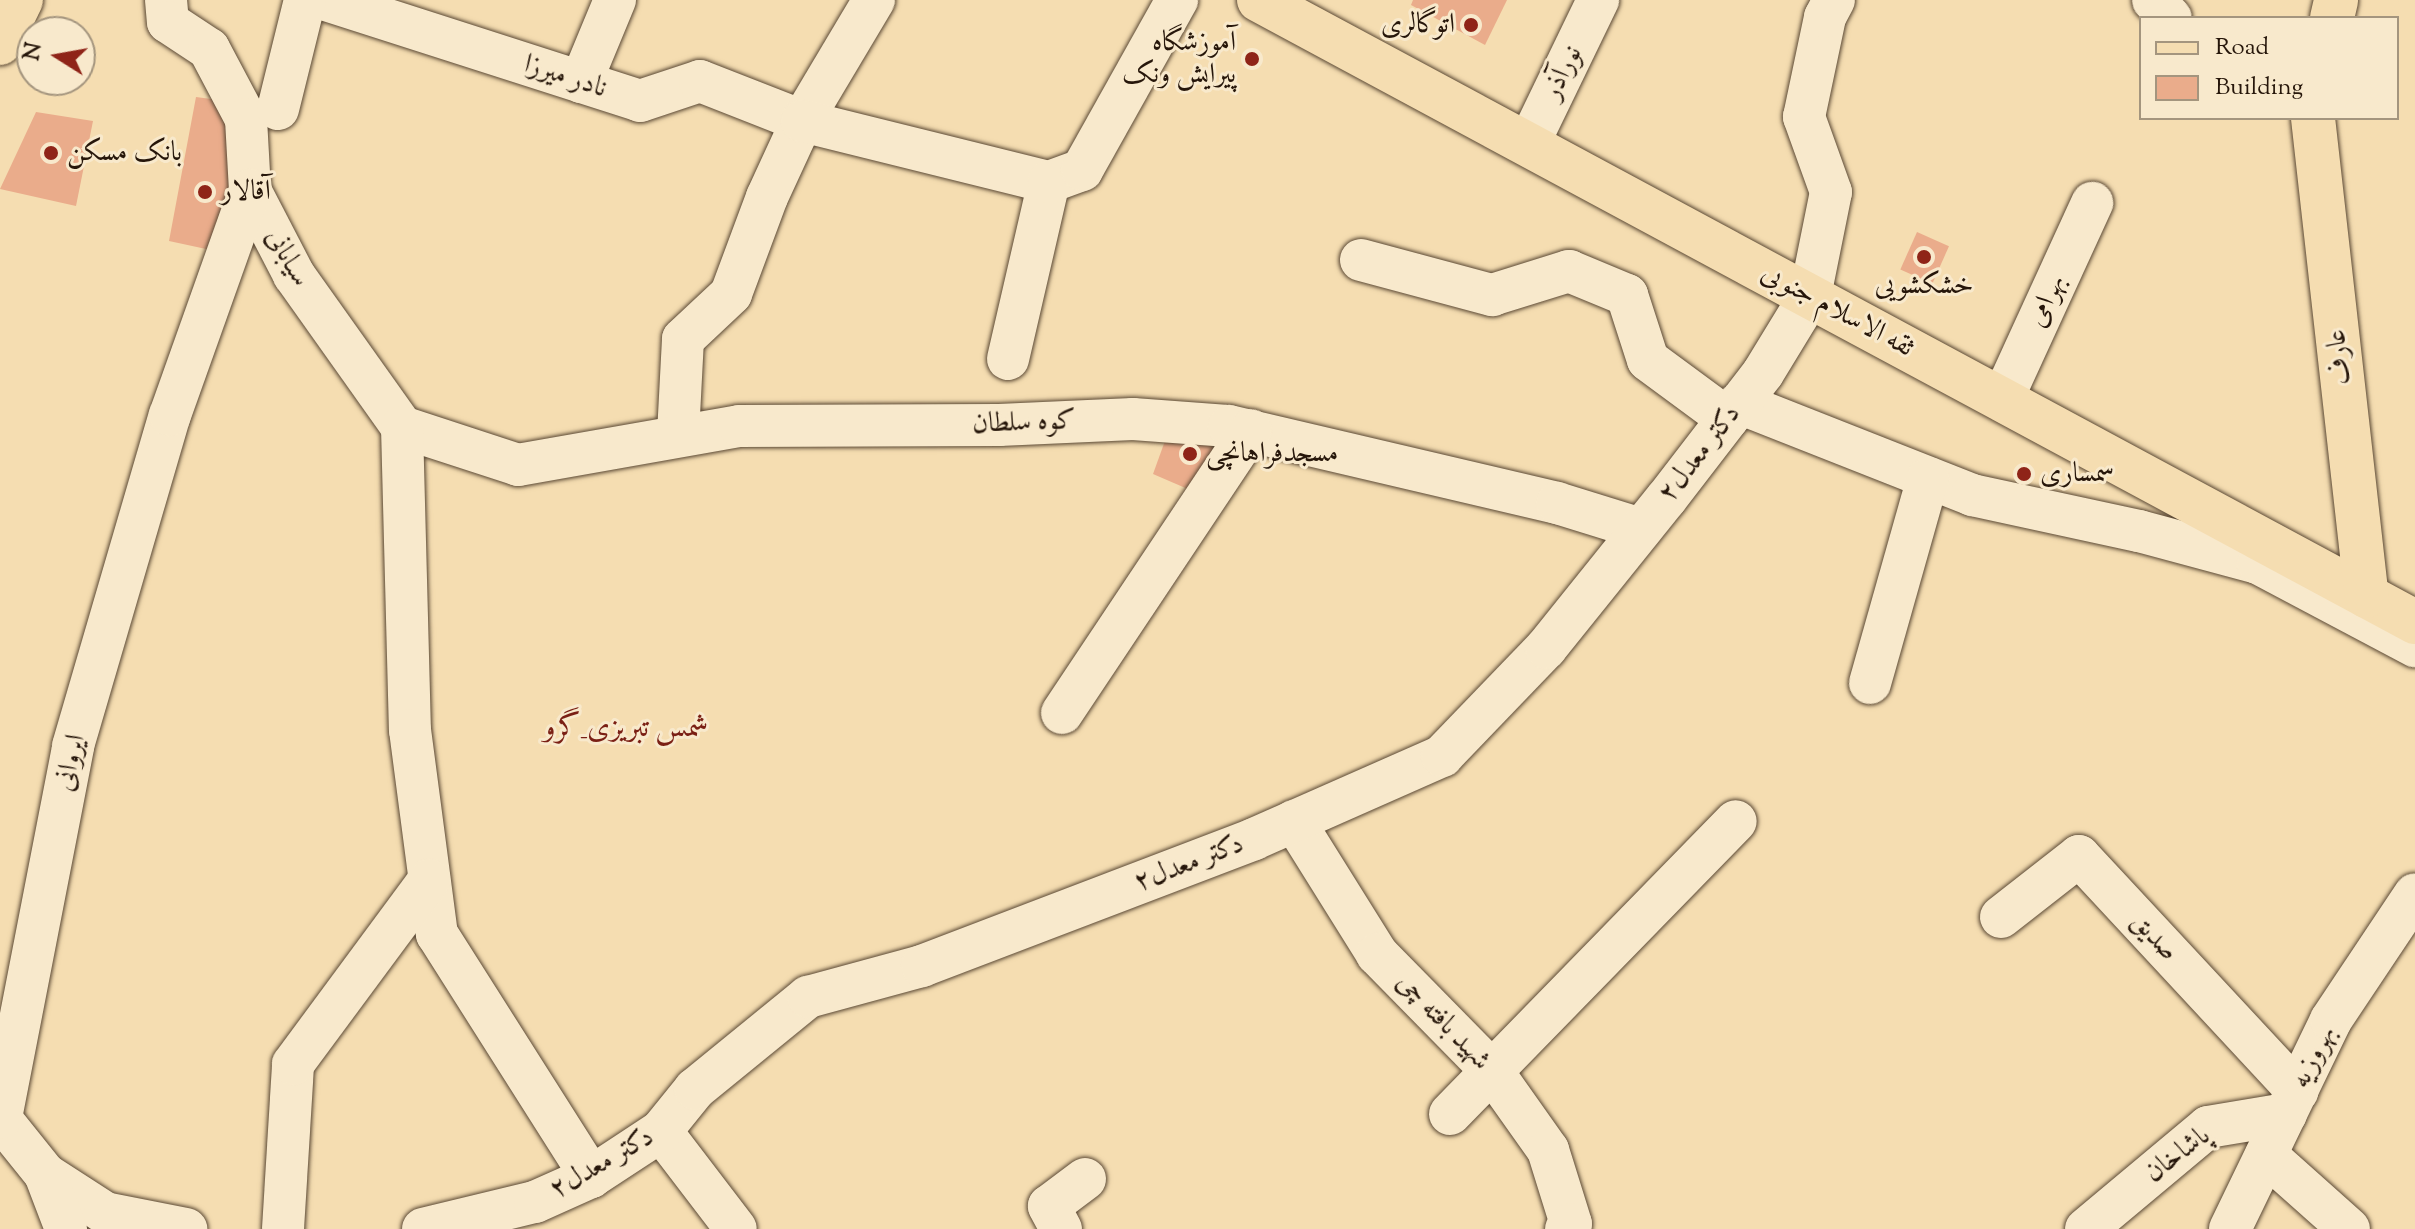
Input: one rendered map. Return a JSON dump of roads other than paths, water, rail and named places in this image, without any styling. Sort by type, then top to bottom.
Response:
[{"type":"main road","points":[[0,43],[21,0]]},
{"type":"main road","name":"ثقه الاسلام جنوبی","points":[[1274,4],[1528,145],[2002,400],[2264,554],[2367,596],[2415,622]]},
{"type":"main road","name":"عارف","points":[[2313,120],[2367,596]]},
{"type":"street","name":"سیابانی","points":[[166,0],[168,22],[209,49],[246,119],[250,190],[294,275],[402,427]]},
{"type":"street","points":[[278,109],[305,0]]},
{"type":"street","name":"نادر میرزا","points":[[326,0],[640,101],[700,81],[802,121],[1049,182]]},
{"type":"street","points":[[581,82],[615,0]]},
{"type":"street","points":[[678,436],[683,339],[731,294],[767,197],[802,121],[874,0]]},
{"type":"street","points":[[1008,359],[1049,182],[1082,170],[1177,0]]},
{"type":"street","name":"نورآذر","points":[[1528,145],[1598,0]]},
{"type":"street","name":"دکتر معدل۲","points":[[430,1228],[535,1202],[591,1177],[661,1131],[695,1089],[808,997],[922,966],[1294,821],[1442,756],[1546,648],[1763,373],[1810,296],[1831,192],[1804,117],[1825,17],[1834,0]]},
{"type":"street","points":[[2153,0],[2169,16]]},
{"type":"street","name":"ایروانی","points":[[0,1118],[73,746],[170,415],[250,190]]},
{"type":"street","name":"بهرامی","points":[[2002,400],[2092,203]]},
{"type":"street","points":[[1361,260],[1492,295],[1569,271],[1627,295],[1648,360],[1734,411],[1972,495],[2264,554],[2415,646]]},
{"type":"street","name":"کوه سلطان","points":[[402,427],[518,465],[739,426],[999,425],[1133,419],[1251,430],[1557,503],[1641,529]]},
{"type":"street","points":[[402,427],[410,730],[437,934],[591,1177]]},
{"type":"street","points":[[1062,713],[1251,430]]},
{"type":"street","points":[[1870,683],[1928,478]]},
{"type":"street","name":"شهید بافته چی","points":[[1294,821],[1377,954],[1492,1071],[1548,1150],[1571,1224],[1566,1229]]},
{"type":"street","points":[[1450,1114],[1736,821]]},
{"type":"street","name":"صدیق","points":[[2001,917],[2079,856],[2291,1102]]},
{"type":"street","points":[[283,1229],[293,1064],[429,880]]},
{"type":"street","name":"بهروزیه","points":[[2230,1229],[2331,1020],[2415,894]]},
{"type":"street","name":"پاشاخان","points":[[2086,1229],[2208,1127],[2291,1102]]},
{"type":"street","points":[[0,1118],[45,1174],[66,1229]]},
{"type":"street","points":[[661,1131],[736,1229]]},
{"type":"street","points":[[2266,1155],[2349,1229]]},
{"type":"street","points":[[45,1174],[105,1213],[186,1229]]},
{"type":"street","points":[[1061,1229],[1049,1206],[1085,1179]]},
{"type":"place","name":"اتوگالری","points":[[1471,25]]},
{"type":"place","name":"آموزشگاه پیرایش ونک","points":[[1252,59]]},
{"type":"place","name":"بانک مسکن","points":[[51,153]]},
{"type":"place","name":"آقالار","points":[[205,192]]},
{"type":"place","name":"خشکشویی","points":[[1924,257]]},
{"type":"place","name":"مسجدفراهانچی","points":[[1190,454]]},
{"type":"place","name":"سمساری","points":[[2024,474]]},
{"type":"district","name":"شمس تبریزی_گرو","points":[[626,729]]}]
